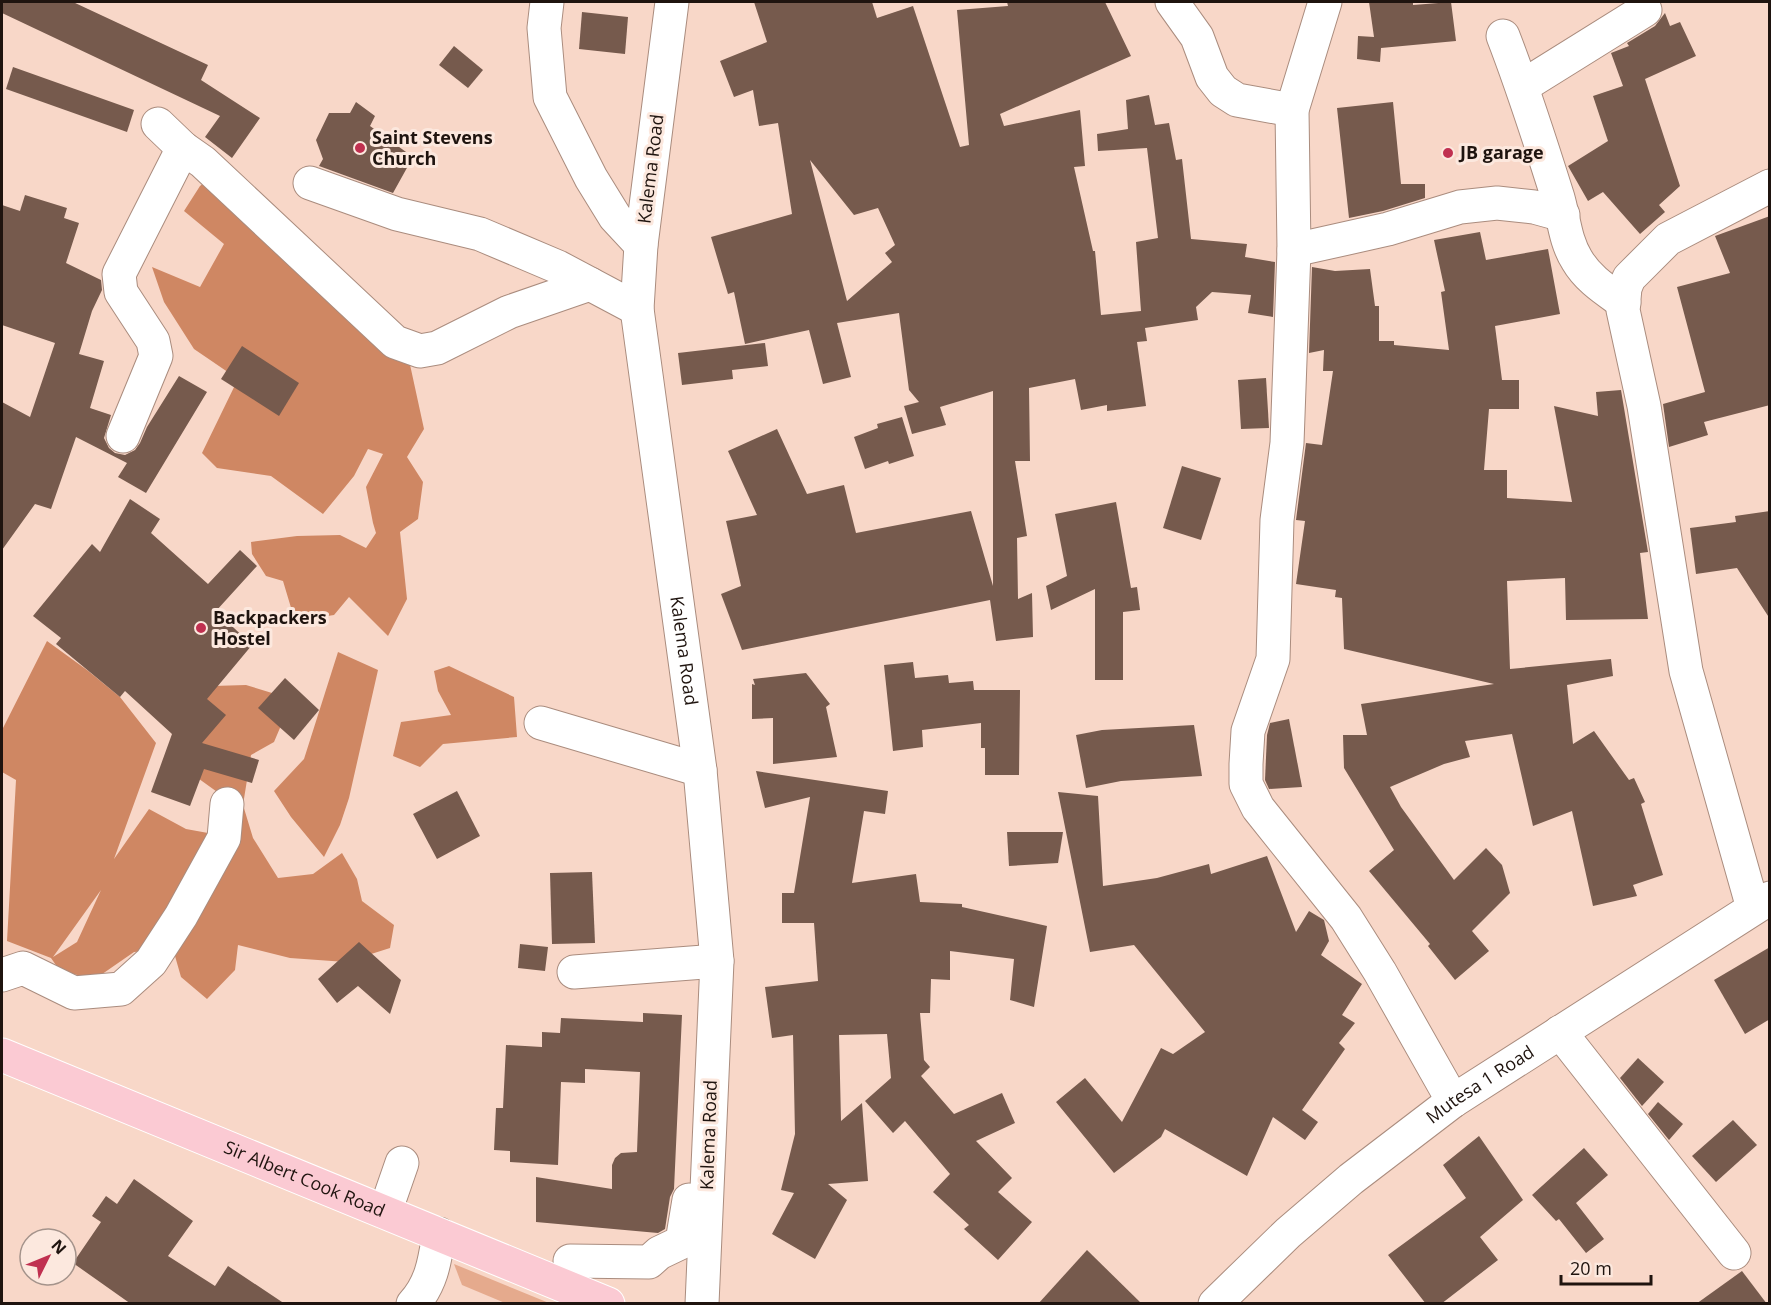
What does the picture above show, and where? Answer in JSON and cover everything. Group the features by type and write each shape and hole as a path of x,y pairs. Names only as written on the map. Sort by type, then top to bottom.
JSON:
{"main road":[{"name":"Sir Albert Cook Road","path":"2,1055 608,1304"}],"street":[{"path":"547,2 544,28 550,97 591,178 615,217 641,245"},
{"name":"Kalema Road","path":"672,2 641,245 637,309 700,770 717,960 702,1083 702,1304"},
{"path":"1172,2 1197,37 1212,77 1223,91 1237,100 1292,110"},
{"path":"1325,2 1292,110 1294,250 1287,443 1277,520 1273,659 1248,731 1246,784 1258,808 1346,918 1380,972 1453,1101"},
{"path":"1523,86 1645,10"},
{"path":"1503,36 1523,86 1563,215 1569,246 1578,263 1597,285 1624,303"},
{"path":"158,124 183,148 203,162 395,342 420,351 437,348 509,312 590,284"},
{"path":"123,436 156,356 153,341 121,292 119,274 183,148"},
{"path":"310,183 398,214 480,234 558,267 637,309"},
{"path":"1761,903 1686,671 1644,406 1623,310 1625,288 1629,278 1668,239 1770,186"},
{"path":"1294,250 1388,229 1460,207 1506,204 1534,207 1563,215"},
{"path":"541,723 700,770"},
{"path":"2,975 23,968 74,993 121,989 151,962 181,916 224,838 227,804"},
{"name":"Mutesa 1 Road","path":"1215,1304 1288,1233 1342,1187 1453,1101 1761,903"},
{"path":"574,972 717,960"},
{"path":"1560,1032 1734,1253"},
{"path":"570,1260 649,1262 658,1253 682,1242 699,1129 702,1083"},
{"path":"385,1212 402,1163"},
{"path":"413,1304 420,1297 433,1270 439,1234"}],"shaded area":[{"path":"212,176 404,337 424,429 407,457 423,482 418,519 400,532 407,599 388,636 349,597 334,615 295,621 283,581 266,576 252,554 251,542 297,536 340,535 366,548 376,533 366,487 383,454 368,449 354,476 323,514 271,476 217,468 202,453 238,379 194,349 164,302 152,267 200,287 224,244 184,211 200,186"},
{"path":"47,641 120,697 156,743 114,859 149,809 186,829 219,835 220,794 188,771 180,718 213,686 246,685 272,693 288,709 274,742 251,755 243,805 253,838 278,878 313,874 342,853 357,879 362,901 394,925 390,948 346,962 290,958 238,945 235,970 207,999 181,977 173,949 134,952 95,979 60,971 51,958 7,941 16,780 2,772 2,730","holes":["101,890 77,942 53,957"]},
{"path":"338,652 378,670 349,798 340,825 324,857 291,817 274,791 304,759"},
{"path":"449,666 514,697 517,737 443,744 420,767 393,756 401,722 451,715 438,691 434,671"},
{"path":"454,1264 549,1303 505,1303 462,1285"}],"building":[{"path":"2,2 73,2 208,65 201,80 260,118 232,158 205,137 220,116 2,13"},
{"path":"754,2 872,2 877,18 913,6 960,147 969,145 957,10 1008,6 1007,2 1105,2 1131,56 1000,114 1004,126 1080,110 1085,166 1074,167 1093,251 1095,251 1101,315 1141,311 1136,242 1158,238 1147,148 1098,151 1097,134 1128,129 1126,100 1149,95 1155,125 1169,123 1176,160 1182,159 1191,239 1247,244 1245,257 1275,262 1273,317 1248,313 1251,295 1212,292 1196,307 1198,320 1145,328 1147,341 1137,342 1146,406 1107,411 1107,405 1081,410 1075,379 1029,388 1030,461 1015,461 1027,536 1017,538 1018,599 1032,593 1033,637 996,641 990,600 742,650 721,594 741,586 726,521 757,515 728,451 777,429 807,494 844,485 856,533 971,511 993,586 993,391 940,407 946,425 912,434 904,406 919,402 909,390 899,313 837,323 851,377 823,384 809,330 745,344 734,292 728,294 711,237 792,214 778,123 759,126 753,90 734,97 720,61 767,42","holes":["810,160 854,215 878,208 895,245 885,253 892,262 847,301"]},
{"path":"1369,2 1413,2 1413,5 1451,2 1456,41 1381,48 1380,62 1357,59 1358,36 1374,37"},
{"path":"582,12 628,17 625,54 579,49"},
{"path":"1665,13 1670,26 1680,22 1696,56 1645,79 1680,186 1659,205 1665,212 1640,234 1603,192 1588,201 1568,166 1608,141 1593,96 1623,86 1611,53 1629,46 1627,43 1655,26"},
{"path":"454,46 483,70 468,88 439,65"},
{"path":"13,67 134,110 127,132 6,89"},
{"name":"Saint Stevens Church","path":"356,102 375,116 370,126 413,157 393,193 319,166 323,159 316,140 329,113 350,113"},
{"path":"1393,102 1401,184 1425,184 1425,198 1383,211 1349,218 1337,108"},
{"path":"25,195 67,208 64,218 79,223 66,263 101,280 102,290 92,311 79,354 104,361 90,408 111,415 104,438 109,448 115,453 125,455 135,450 179,376 207,392 146,493 118,477 127,463 76,437 51,509 35,504 2,550 2,402 30,417 55,343 2,325 2,205 20,211"},
{"path":"1770,216 1770,405 1704,422 1708,435 1669,447 1663,404 1705,392 1677,287 1730,273 1715,236"},
{"path":"1480,232 1486,260 1548,249 1560,314 1495,326 1502,380 1519,380 1519,409 1489,409 1484,470 1507,470 1507,498 1572,502 1554,406 1598,416 1596,392 1621,390 1648,552 1640,553 1648,619 1566,620 1565,578 1507,581 1510,669 1611,659 1613,676 1567,685 1573,744 1594,731 1629,780 1634,778 1645,802 1641,804 1663,875 1633,885 1637,896 1593,906 1572,811 1533,826 1512,734 1465,741 1470,757 1444,764 1390,787 1401,807 1454,880 1486,848 1502,865 1510,893 1472,931 1489,951 1455,980 1428,946 1430,944 1369,871 1394,850 1344,768 1343,735 1367,735 1361,704 1494,684 1344,649 1342,598 1335,597 1336,590 1296,584 1305,521 1296,520 1306,443 1322,445 1333,371 1323,371 1324,350 1309,353 1312,267 1335,271 1370,269 1375,306 1379,306 1379,341 1394,341 1394,345 1449,350 1441,292 1445,291 1434,240"},
{"path":"765,343 768,366 732,370 733,379 682,385 678,353"},
{"path":"242,346 299,383 279,416 221,379"},
{"path":"1266,378 1269,428 1241,429 1238,380"},
{"path":"902,417 914,456 889,464 888,461 865,469 854,437 878,428 877,424"},
{"path":"1182,466 1221,478 1201,540 1163,528"},
{"path":"130,499 160,519 151,533 208,584 240,550 257,566 216,611 252,645 207,699 226,715 202,743 259,760 252,783 204,769 190,806 151,792 172,734 125,691 120,697 56,644 61,638 33,616 92,544 100,552"},
{"path":"1116,502 1131,588 1137,587 1140,610 1123,612 1123,680 1095,680 1095,589 1051,610 1046,586 1067,576 1055,514"},
{"path":"1770,511 1770,619 1737,568 1696,574 1690,528 1736,522 1735,516"},
{"path":"913,662 915,678 948,675 949,683 973,681 974,690 1020,690 1019,775 985,775 985,748 981,748 981,723 922,730 923,747 893,751 884,665"},
{"path":"806,673 830,704 826,707 837,757 773,764 773,718 752,719 752,684 755,685 753,679"},
{"path":"285,678 319,710 294,740 258,708"},
{"path":"1289,719 1302,787 1269,789 1265,780 1267,735 1270,723"},
{"path":"1194,725 1202,776 1121,781 1086,788 1076,735 1102,730"},
{"path":"756,771 888,791 885,814 864,811 852,883 916,874 920,902 962,904 962,907 1047,926 1034,1007 1010,1000 1014,959 950,951 950,980 931,979 930,1013 920,1013 924,1060 930,1067 921,1076 954,1114 1002,1093 1015,1123 976,1141 1012,1178 998,1192 1032,1222 998,1260 964,1229 969,1225 933,1192 950,1174 905,1121 893,1133 865,1101 891,1078 887,1034 839,1035 841,1121 862,1103 868,1181 828,1184 847,1200 815,1259 772,1234 794,1193 781,1190 795,1134 793,1035 772,1038 765,987 818,981 814,923 782,923 782,893 794,893 810,797 765,808"},
{"path":"457,791 480,836 437,859 413,814"},
{"path":"1058,792 1098,796 1103,886 1157,878 1209,864 1211,874 1267,856 1296,932 1309,911 1324,920 1329,941 1321,955 1362,984 1342,1015 1355,1023 1339,1043 1345,1049 1302,1110 1318,1122 1305,1140 1273,1117 1247,1176 1165,1129 1161,1137 1114,1173 1056,1102 1085,1078 1122,1122 1161,1048 1173,1054 1205,1032 1134,945 1090,952"},
{"path":"1007,832 1063,832 1058,863 1009,866"},
{"path":"592,872 595,943 552,944 550,873"},
{"path":"359,942 401,980 390,1014 358,986 337,1003 318,979"},
{"path":"520,944 548,947 545,971 518,968"},
{"path":"1770,947 1770,1019 1745,1034 1714,980"},
{"path":"643,1013 682,1015 674,1189 670,1197 665,1229 658,1233 536,1222 536,1177 612,1189 612,1165 615,1158 621,1153 637,1152 640,1072 585,1069 585,1083 561,1082 558,1165 510,1162 510,1151 494,1150 496,1108 503,1108 506,1045 542,1047 542,1032 560,1033 561,1018 643,1022"},
{"path":"1638,1058 1664,1082 1642,1106 1620,1078"},
{"path":"1658,1102 1683,1124 1669,1140 1648,1114"},
{"path":"1733,1120 1757,1145 1716,1182 1692,1156"},
{"path":"1479,1136 1523,1200 1480,1237 1498,1260 1441,1304 1426,1304 1388,1255 1466,1198 1443,1165"},
{"path":"1584,1148 1608,1175 1576,1203 1604,1239 1586,1253 1559,1219 1556,1221 1532,1195"},
{"path":"134,1179 193,1221 168,1256 215,1286 228,1266 285,1304 131,1304 78,1267 78,1256 101,1222 92,1216 106,1196 117,1204"},
{"path":"1087,1250 1142,1304 1038,1304"},
{"path":"1742,1271 1767,1304 1696,1304"}],"place":[{"name":"Saint Stevens Church","path":"360,148"},
{"name":"JB garage","path":"1448,153"},
{"name":"Backpackers Hostel","path":"201,628"}]}
